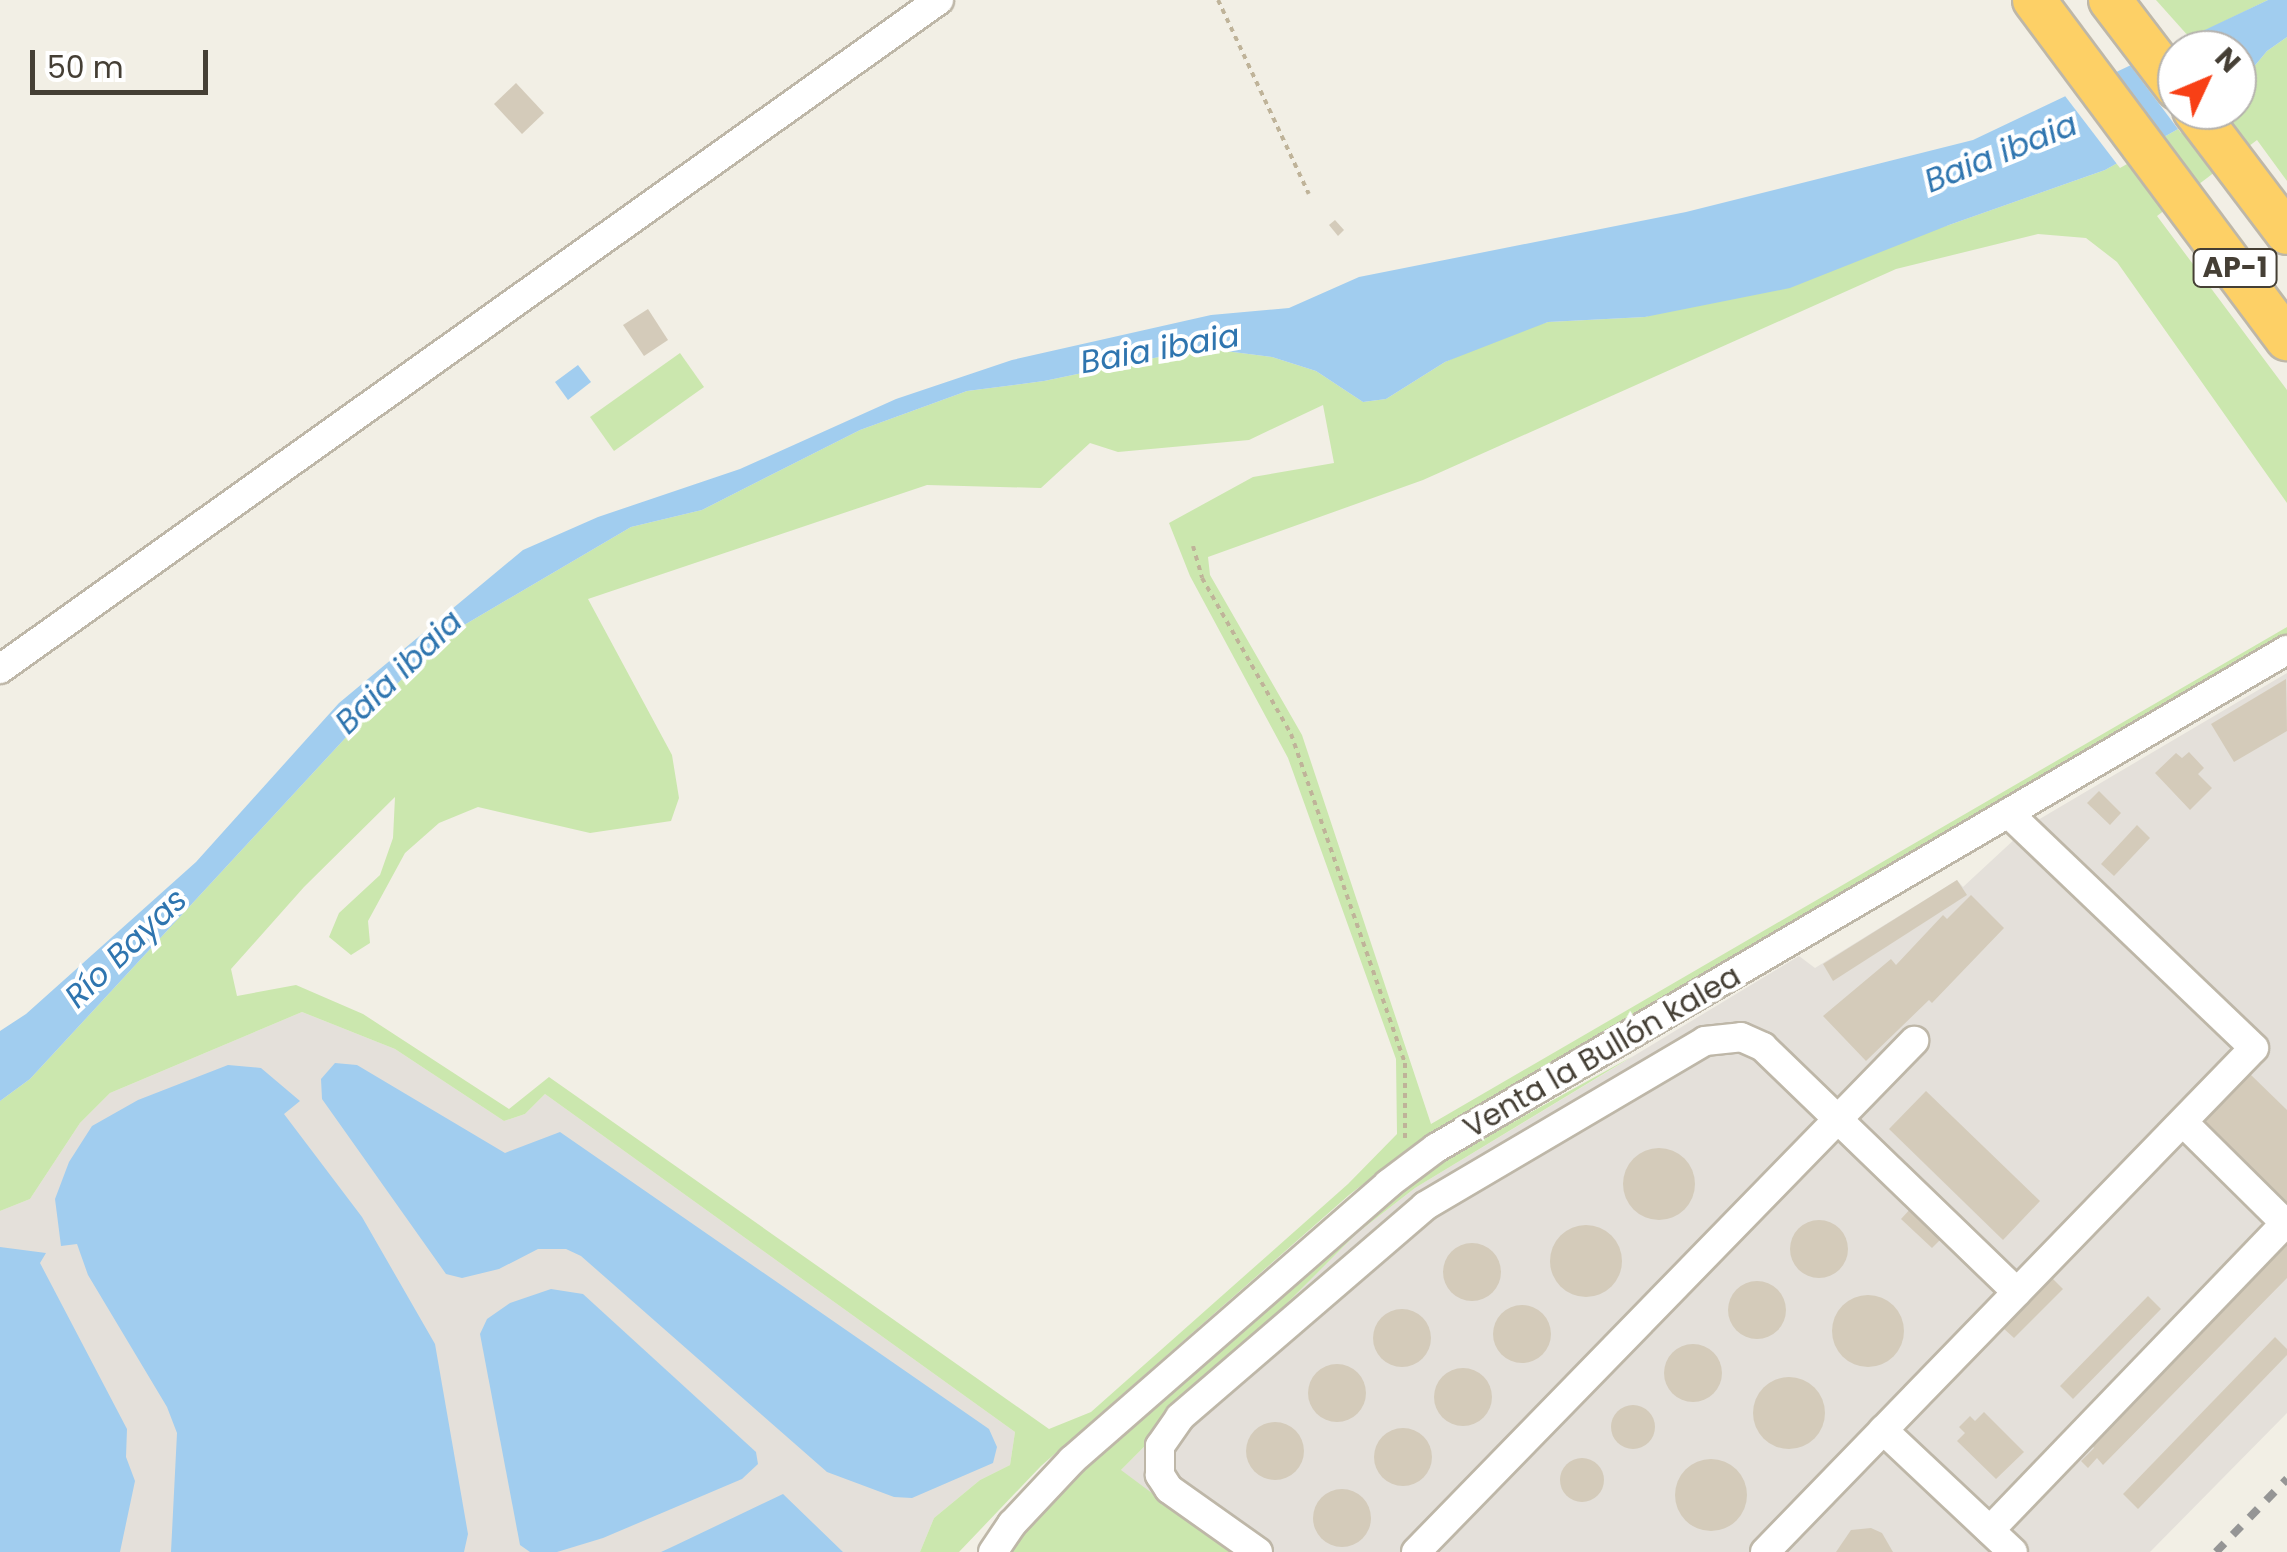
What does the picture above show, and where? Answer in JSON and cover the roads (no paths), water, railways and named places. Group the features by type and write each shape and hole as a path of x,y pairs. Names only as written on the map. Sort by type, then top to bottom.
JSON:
{"highway":[{"path":"2110,0 2157,62"},
{"name":"AP-1","path":"2044,13 2287,339"},
{"name":"AP-1","path":"2209,130 2287,234"}],"street":[{"path":"0,669 939,0"},
{"name":"Venta la Bullón kalea","path":"992,1552 1012,1524 1072,1460 1419,1161 2287,650"},
{"path":"1764,1552 2185,1124 2254,1048 2008,813"},
{"path":"1258,1552 1169,1489 1160,1475 1160,1446 1180,1417 1425,1206 1715,1038 1742,1037 1762,1047 1838,1115 2016,1292"},
{"path":"1416,1552 1914,1041"},
{"path":"1990,1530 2285,1222 2185,1124"},
{"path":"1883,1430 2013,1552"}],"water":[{"path":"2268,0 2287,0 2287,37 2257,63 2257,30 2205,30"},
{"path":"2157,53 2157,130 2176,130 2105,170 1949,225 1790,288 1645,317 1548,322 1445,362 1386,399 1363,402 1316,371 1272,357 1202,348 1044,381 967,391 860,430 702,510 631,527 454,631 386,694 30,1079 0,1101 0,1031 26,1014 196,862 339,703 523,550 598,517 740,469 896,399 1012,360 1211,315 1289,308 1359,277 1686,212 1973,140"},
{"path":"578,365 591,382 568,400 555,382"},
{"path":"335,1063 357,1065 505,1153 560,1132 989,1429 997,1447 993,1463 912,1498 894,1497 827,1472 581,1256 566,1249 538,1249 499,1269 462,1278 446,1274 322,1099 321,1079"},
{"path":"228,1065 261,1068 300,1101 284,1114 362,1217 435,1344 468,1534 464,1552 171,1552 177,1433 167,1407 88,1275 77,1244 61,1246 55,1199 69,1162 92,1126 138,1100"},
{"path":"0,1247 46,1253 40,1263 127,1429 126,1457 135,1481 120,1552 0,1552"},
{"path":"551,1289 583,1294 756,1452 758,1464 742,1479 603,1538 557,1552 530,1552 520,1545 480,1334 487,1319 510,1303"},
{"path":"783,1494 843,1552 661,1552 674,1546"}],"railway":[{"path":"2216,1552 2287,1479"}],"water label":[{"name":"Baia ibaia","path":"2001,153"},
{"name":"Baia ibaia","path":"1160,349"},
{"name":"Baia ibaia","path":"399,672"},
{"name":"Río Bayas","path":"126,948"}]}
